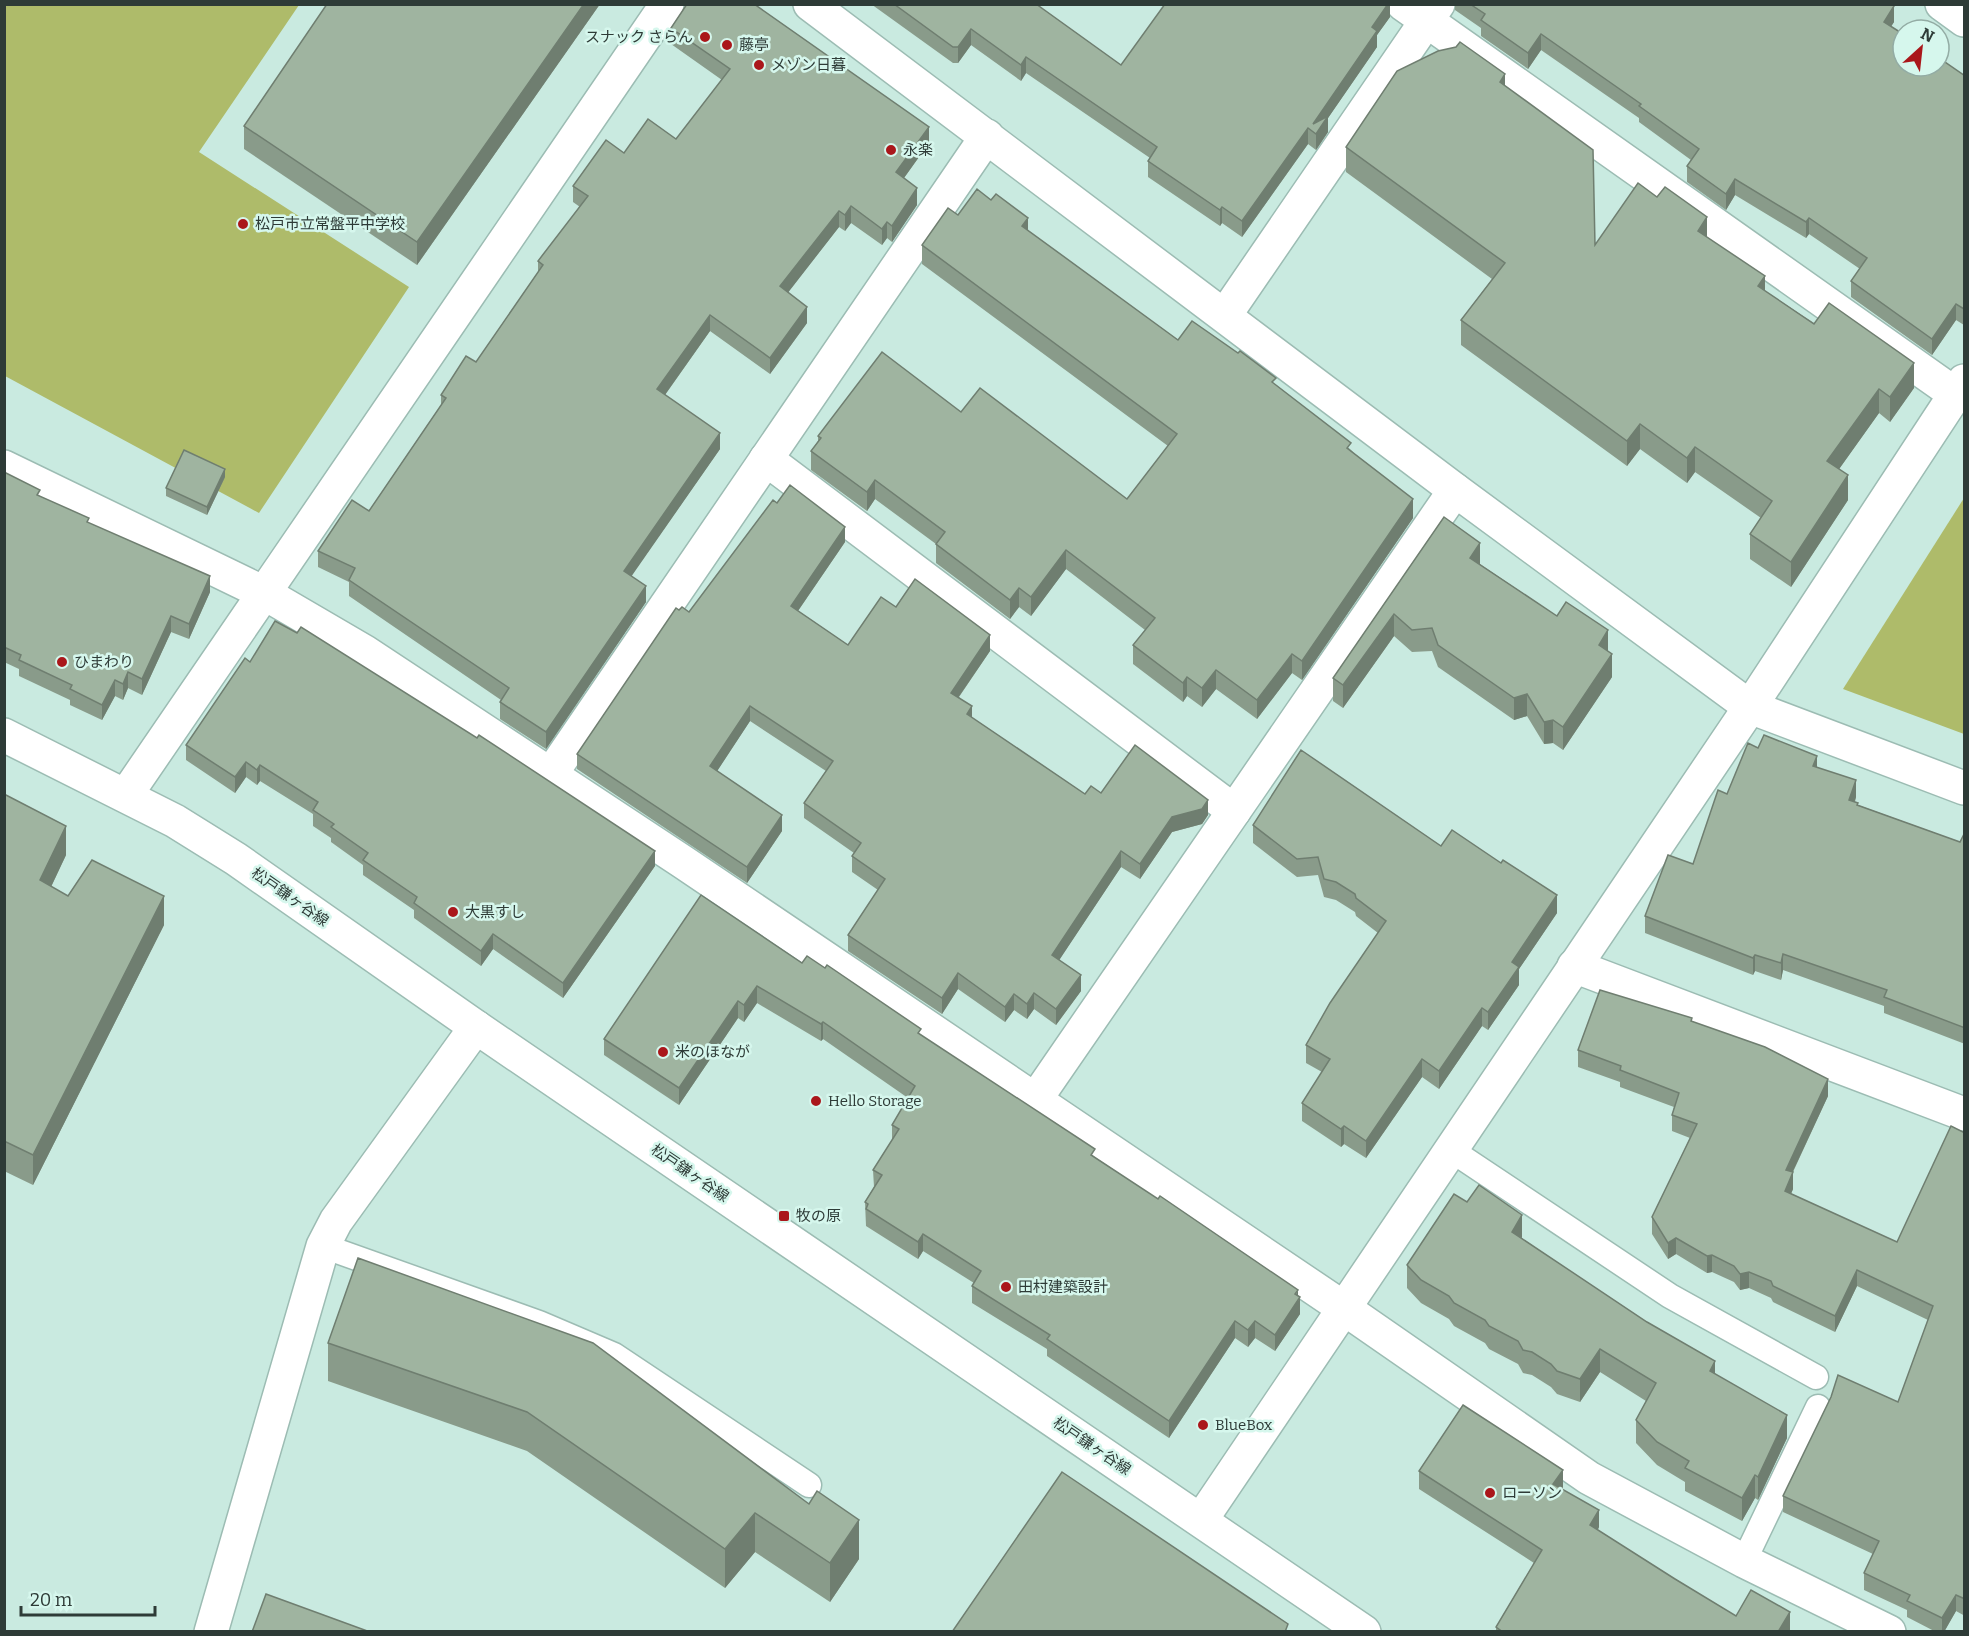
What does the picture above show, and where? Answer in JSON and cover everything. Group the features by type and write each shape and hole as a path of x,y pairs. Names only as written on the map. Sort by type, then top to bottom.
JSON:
{"street":[{"path":"126,795 667,4"},
{"path":"810,4 1455,490 1750,707 1965,788"},
{"path":"1942,4 1965,20"},
{"path":"1202,1520 1750,707 1960,388 1423,10 1225,315"},
{"path":"551,774 987,136"},
{"path":"766,459 1234,811"},
{"path":"4,467 264,593 365,652 551,774 1345,1309 1589,1478 1743,1561 1889,1632"},
{"path":"1035,1100 1455,490"},
{"name":"松戸鎌ヶ谷線","path":"4,735 175,821 236,859 476,1027 1364,1632"},
{"path":"1574,966 1965,1113"},
{"path":"211,1632 323,1246 336,1221 476,1027"}],"lane":[{"path":"1451,1150 1670,1296 1816,1377"},
{"path":"323,1246 539,1323 614,1355 809,1485"},
{"path":"1743,1561 1818,1407"}],"green space":[{"path":"4,5 299,5 199,152 409,287 259,513 5,376"},
{"path":"1964,498 1964,734 1843,689"}],"building":[{"path":"327,4 584,4 417,242 244,126"},
{"path":"687,4 754,4 929,127 896,172 917,188 892,226 887,222 882,229 851,206 845,215 839,211 780,286 807,307 770,358 710,315 657,389 720,433 624,571 646,586 546,732 500,702 509,688 349,580 355,568 318,551 352,500 369,511 446,398 441,395 466,356 476,362 543,265 538,261 588,196 573,186 606,140 624,153 648,119 676,139 730,69 671,28"},
{"path":"894,4 1036,4 1121,65 1165,4 1388,4 1372,27 1377,31 1313,124 1328,116 1316,134 1308,128 1242,221 1222,207 1220,210 1148,161 1157,147 1026,57 1021,65 971,29 958,47 953,47"},
{"path":"1470,4 1892,4 1894,6 1884,22 1891,26 1891,78 1951,78 1951,66 1965,76 1965,308 1956,304 1932,339 1851,281 1867,258 1809,218 1806,222 1735,179 1726,194 1687,166 1699,149 1639,106 1641,104 1541,34 1528,53 1481,20 1485,14"},
{"path":"1460,42 1505,74 1500,82 1593,150 1595,245 1638,183 1657,197 1665,187 1707,217 1698,231 1765,276 1758,286 1814,324 1829,303 1914,363 1890,397 1879,389 1827,461 1848,475 1791,562 1750,534 1772,501 1695,447 1687,458 1640,424 1627,441 1461,320 1505,263 1346,147 1397,71 1438,51 1456,47"},
{"path":"977,189 991,200 996,194 1028,218 1022,226 1178,340 1192,321 1238,353 1240,351 1276,378 1272,382 1351,443 1347,448 1413,499 1302,661 1292,654 1257,700 1216,670 1202,688 1187,677 1183,683 1133,645 1155,618 1066,550 1031,597 1019,588 1010,600 936,544 945,532 875,480 867,492 811,451 821,438 818,436 882,352 961,412 980,388 1127,499 1177,434 922,245 948,208 958,215"},
{"path":"184,450 225,469 207,507 166,488"},
{"path":"4,472 40,490 37,495 89,518 87,522 210,576 189,624 171,616 142,679 128,672 123,684 115,680 102,705 70,689 72,685 19,660 21,655 4,647"},
{"path":"790,485 845,527 791,606 848,645 881,597 896,607 915,579 990,635 951,693 972,706 967,714 1085,794 1091,786 1101,793 1135,745 1208,800 1202,809 1172,817 1140,864 1121,851 1052,955 1081,975 1056,1009 1034,993 1027,1004 1014,994 1005,1007 958,973 942,998 848,935 885,879 852,856 861,843 804,803 833,761 750,706 710,766 782,815 747,867 577,754 676,608 679,610 682,607 689,612 773,500 777,503"},
{"path":"1444,517 1480,543 1470,558 1557,616 1566,602 1608,630 1599,645 1612,654 1563,727 1553,720 1544,722 1527,694 1514,698 1438,645 1432,628 1412,630 1394,614 1343,685 1333,678"},
{"path":"275,621 297,633 301,627 477,738 479,735 655,851 563,983 493,934 481,951 414,903 417,897 363,860 368,853 331,827 334,824 313,810 318,802 260,765 257,770 246,762 235,777 186,745 245,658 250,662"},
{"path":"1764,735 1817,756 1813,766 1856,780 1849,800 1858,803 1857,805 1960,842 1965,832 1965,1028 1884,997 1887,990 1783,954 1781,963 1755,955 1753,958 1645,916 1668,855 1693,864 1718,790 1727,794 1748,743 1758,748"},
{"path":"1301,750 1441,846 1452,830 1501,863 1503,860 1557,895 1512,962 1519,967 1488,1012 1482,1008 1439,1071 1422,1059 1366,1141 1344,1126 1341,1129 1302,1103 1330,1059 1306,1045 1330,1003 1386,921 1356,898 1355,894 1336,882 1324,879 1318,857 1297,859 1253,825"},
{"path":"4,794 66,826 40,880 68,896 92,860 164,896 33,1155 4,1141"},
{"path":"701,895 802,963 807,956 825,968 827,965 921,1029 918,1033 1095,1149 1091,1155 1158,1199 1160,1196 1298,1290 1295,1294 1300,1297 1275,1335 1255,1321 1248,1330 1235,1321 1169,1421 1047,1339 1050,1335 972,1286 981,1271 923,1234 918,1242 866,1209 868,1204 865,1202 882,1175 873,1170 899,1129 892,1125 915,1086 823,1022 821,1024 757,986 744,1005 738,1001 679,1088 604,1039"},
{"path":"1600,990 1692,1018 1691,1021 1765,1047 1828,1079 1786,1170 1793,1172 1785,1191 1897,1242 1951,1126 1965,1133 1965,1599 1956,1595 1942,1618 1907,1601 1910,1595 1864,1573 1879,1541 1783,1496 1831,1397 1838,1375 1898,1402 1933,1306 1857,1270 1835,1316 1773,1286 1771,1281 1749,1272 1740,1274 1734,1266 1712,1255 1707,1256 1676,1238 1668,1243 1652,1217 1697,1124 1672,1115 1679,1093 1620,1070 1621,1066 1578,1050"},
{"path":"1479,1185 1522,1215 1512,1232 1647,1322 1715,1361 1710,1371 1787,1415 1758,1477 1755,1475 1742,1498 1685,1468 1689,1461 1657,1442 1636,1420 1656,1383 1600,1349 1580,1379 1557,1371 1551,1364 1532,1352 1523,1350 1518,1341 1489,1326 1485,1320 1454,1303 1449,1296 1421,1280 1407,1265 1454,1194 1467,1202"},
{"path":"358,1258 593,1343 809,1504 817,1491 859,1520 830,1563 755,1513 725,1549 527,1412 328,1343"},
{"path":"1463,1405 1563,1470 1553,1484 1599,1510 1590,1525 1675,1579 1736,1616 1751,1590 1790,1612 1778,1632 1503,1632 1496,1627 1542,1550 1419,1471"},
{"path":"1062,1472 1288,1624 1285,1632 952,1632"},
{"path":"266,1594 370,1632 252,1632"}],"place":[{"name":"スナック さらん","path":"705,37"},
{"name":"藤亭","path":"727,45"},
{"name":"メゾン日暮","path":"759,65"},
{"name":"永楽","path":"891,150"},
{"name":"松戸市立常盤平中学校","path":"243,224"},
{"name":"ひまわり","path":"62,662"},
{"name":"大黒すし","path":"453,912"},
{"name":"米のほなが","path":"663,1052"},
{"name":"Hello Storage","path":"816,1101"},
{"name":"牧の原","path":"784,1216"},
{"name":"田村建築設計","path":"1006,1287"},
{"name":"BlueBox","path":"1203,1425"},
{"name":"ローソン","path":"1490,1493"}]}
